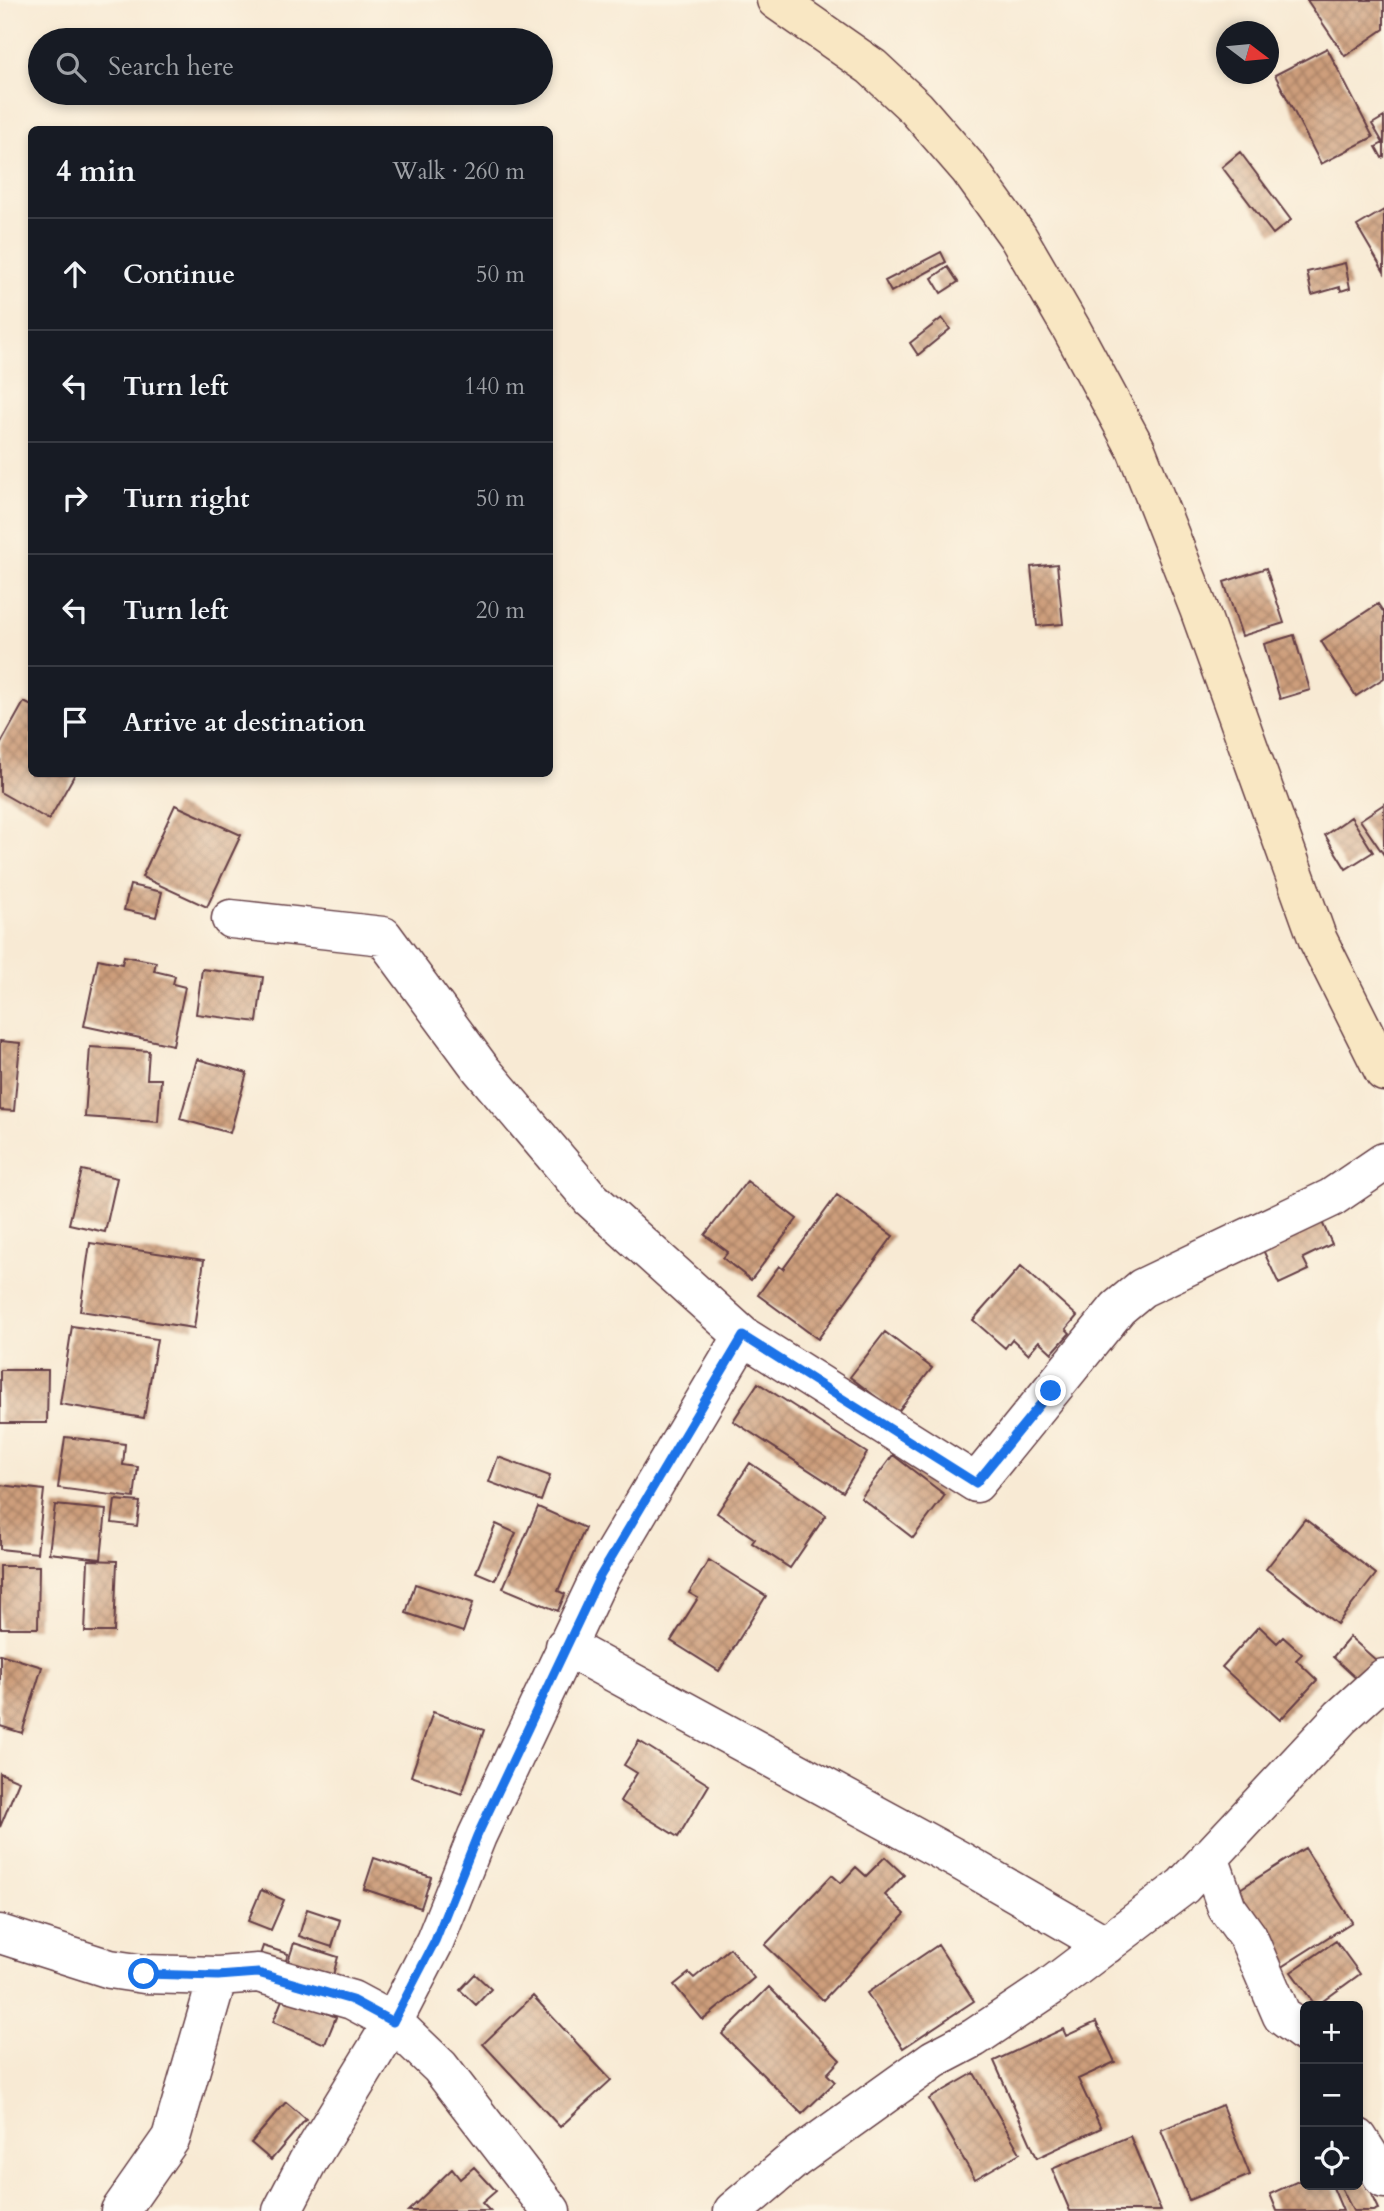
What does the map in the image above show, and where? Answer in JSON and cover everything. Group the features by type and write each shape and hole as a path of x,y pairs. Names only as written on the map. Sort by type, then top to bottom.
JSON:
{"main road":[{"path":"776,0 872,67 916,108 969,169 1018,237 1072,330 1136,449 1199,610 1318,940 1384,1072"}],"street":[{"path":"231,919 383,936 481,1069 591,1199 743,1336 976,1483 1118,1308 1142,1288 1331,1198 1384,1162"},
{"path":"282,2211 307,2164 393,2022 435,1941 477,1836 599,1578 743,1336"},
{"path":"565,1646 959,1860 1106,1945"},
{"path":"733,2211 796,2158 934,2059 974,2038 1050,1986 1183,1886 1340,1717 1384,1678"},
{"path":"1209,1857 1227,1908 1248,1937 1282,2016 1300,2029"},
{"path":"0,1934 110,1969 144,1974 218,1976 258,1973 352,2000 393,2022 440,2067 551,2211"},
{"path":"120,2211 171,2138 218,1976"},
{"path":"1363,2146 1384,2179"}],"building":[{"path":"1307,0 1384,0 1384,29 1345,56"},
{"path":"1327,48 1373,137 1321,164 1279,83 1279,73"},
{"path":"1384,117 1384,157 1382,158 1376,147 1383,143 1372,124"},
{"path":"1240,152 1291,220 1273,234 1222,167"},
{"path":"1384,210 1384,272 1357,226"},
{"path":"941,252 946,262 891,292 885,281"},
{"path":"1345,263 1350,288 1341,291 1340,287 1312,295 1307,272"},
{"path":"948,267 958,282 941,293 932,278"},
{"path":"942,318 950,329 918,355 910,343"},
{"path":"1057,564 1063,624 1037,626 1031,567"},
{"path":"1266,568 1284,623 1242,636 1224,582"},
{"path":"1378,604 1384,613 1384,678 1356,696 1321,641"},
{"path":"1294,635 1310,690 1280,699 1264,644"},
{"path":"24,702 28,704 28,777 73,777 49,820 0,792 0,745"},
{"path":"1384,804 1384,855 1360,820"},
{"path":"175,805 241,835 207,907 142,877"},
{"path":"1351,817 1373,852 1346,869 1325,835"},
{"path":"130,885 162,892 156,917 124,910"},
{"path":"124,956 156,962 154,971 175,976 173,984 185,987 173,1045 84,1026 98,959 122,964"},
{"path":"202,969 263,977 257,1022 196,1014"},
{"path":"0,1041 20,1043 14,1111 0,1110"},
{"path":"90,1047 149,1051 147,1079 161,1079 158,1122 85,1117"},
{"path":"197,1059 247,1073 230,1133 180,1119"},
{"path":"82,1170 117,1178 105,1232 69,1224"},
{"path":"747,1181 797,1219 751,1280 723,1258 728,1252 705,1235"},
{"path":"837,1195 893,1236 818,1339 758,1295 779,1266 783,1269"},
{"path":"1322,1222 1332,1244 1303,1258 1309,1270 1279,1284 1263,1250"},
{"path":"90,1243 204,1260 194,1328 80,1311"},
{"path":"1021,1266 1077,1316 1066,1329 1070,1333 1052,1353 1039,1341 1028,1354 1012,1339 1005,1348 973,1320"},
{"path":"72,1326 157,1339 144,1418 60,1404"},
{"path":"885,1332 932,1368 897,1413 850,1377"},
{"path":"0,1370 48,1370 47,1423 0,1423"},
{"path":"758,1383 867,1453 843,1492 733,1421"},
{"path":"65,1437 125,1444 123,1465 138,1467 134,1498 58,1488"},
{"path":"893,1455 945,1495 913,1538 861,1498"},
{"path":"498,1457 550,1476 541,1501 489,1482"},
{"path":"750,1463 826,1515 790,1568 752,1543 755,1539 717,1513"},
{"path":"0,1485 44,1490 37,1553 0,1549"},
{"path":"115,1500 140,1502 137,1526 112,1523"},
{"path":"55,1505 106,1510 101,1559 49,1553"},
{"path":"538,1507 585,1528 558,1591 565,1594 558,1611 503,1588"},
{"path":"1305,1519 1376,1574 1337,1624 1266,1569"},
{"path":"496,1524 516,1533 495,1580 476,1572"},
{"path":"88,1560 117,1561 114,1632 85,1632"},
{"path":"709,1560 766,1596 719,1671 671,1641 698,1598 689,1593"},
{"path":"0,1566 39,1566 38,1628 0,1628"},
{"path":"415,1584 473,1603 463,1632 406,1613"},
{"path":"1259,1626 1277,1643 1283,1637 1302,1654 1296,1660 1317,1680 1280,1720 1222,1667"},
{"path":"1350,1637 1377,1661 1360,1682 1333,1657"},
{"path":"0,1654 42,1667 22,1733 0,1726"},
{"path":"433,1712 484,1730 462,1794 411,1776"},
{"path":"639,1741 709,1785 678,1837 620,1801 637,1773 624,1765"},
{"path":"0,1773 19,1781 0,1827"},
{"path":"1305,1848 1352,1922 1278,1969 1232,1894"},
{"path":"885,1857 904,1875 885,1895 905,1914 823,2000 765,1945 832,1875 841,1883 856,1867 866,1876"},
{"path":"374,1858 431,1877 421,1908 364,1889"},
{"path":"261,1890 284,1900 271,1930 248,1921"},
{"path":"307,1909 340,1920 332,1947 299,1936"},
{"path":"1336,1941 1360,1974 1323,2001 1312,2001 1291,1972"},
{"path":"294,1943 338,1957 331,1982 286,1968"},
{"path":"938,1945 974,2001 903,2048 867,1993"},
{"path":"263,1946 288,1954 282,1973 257,1964"},
{"path":"730,1948 754,1978 703,2020 674,1985 689,1973 694,1978"},
{"path":"475,1974 491,1989 476,2005 460,1990"},
{"path":"769,1987 840,2060 827,2074 835,2082 802,2114 722,2034"},
{"path":"284,1995 336,2017 325,2044 273,2022"},
{"path":"533,1996 611,2080 560,2127 483,2044"},
{"path":"1096,2022 1115,2062 1078,2079 1101,2128 1037,2158 994,2061 1063,2029 1066,2036"},
{"path":"974,2073 1020,2153 975,2179 929,2099"},
{"path":"286,2102 306,2119 271,2160 251,2143"},
{"path":"1222,2105 1250,2175 1189,2200 1161,2130"},
{"path":"1130,2136 1161,2211 1070,2211 1052,2169"},
{"path":"474,2167 496,2191 482,2203 490,2211 408,2211 452,2169 460,2179"},
{"path":"1363,2178 1378,2209 1353,2211 1342,2190 1363,2190"},
{"path":"1300,2180 1300,2190 1334,2190 1343,2211 1277,2211 1270,2194"}],"route":[{"path":"144,1974 218,1976 258,1973 352,2000 393,2022 435,1941 477,1836 599,1578 743,1336 976,1483 1051,1391"}]}
